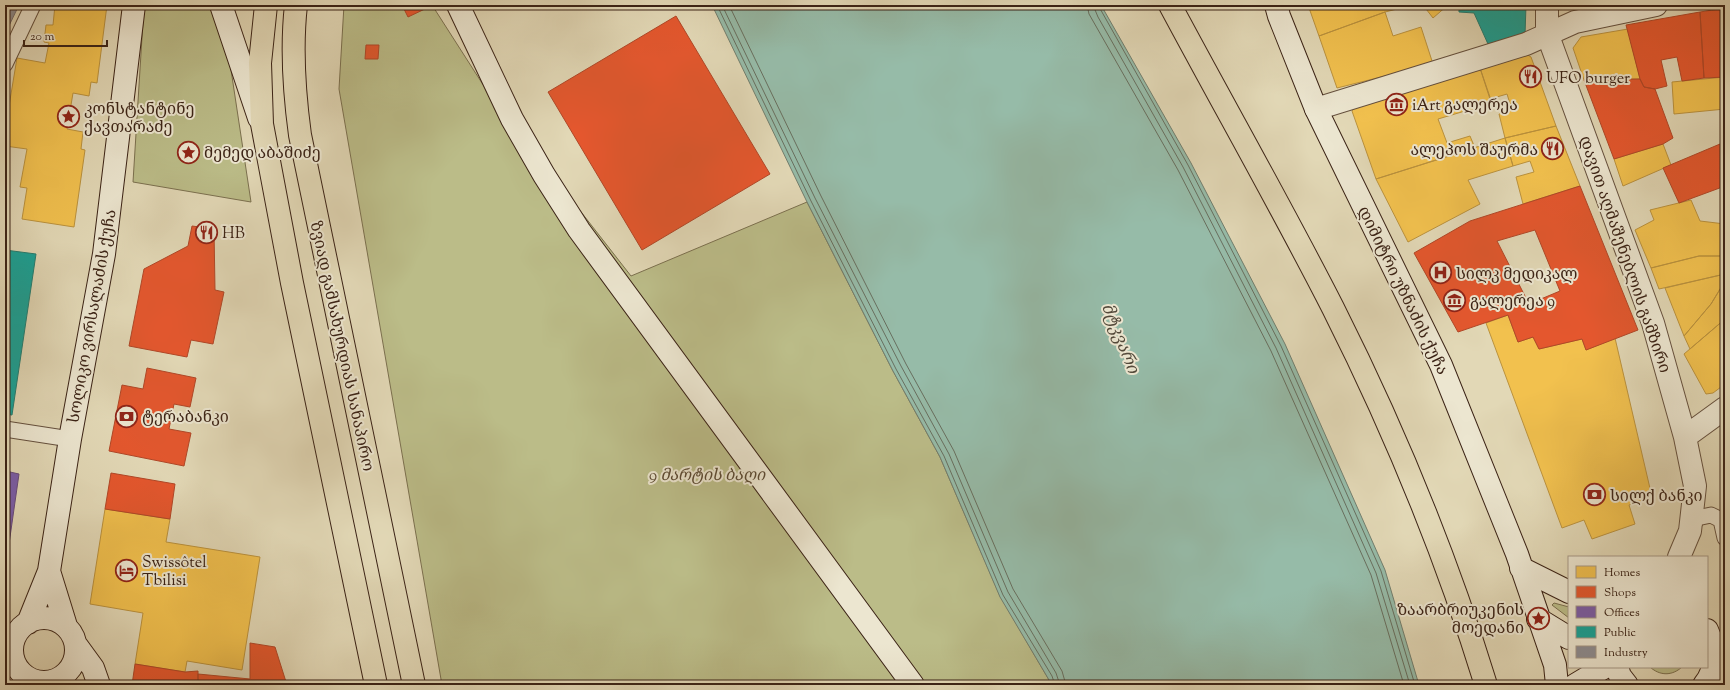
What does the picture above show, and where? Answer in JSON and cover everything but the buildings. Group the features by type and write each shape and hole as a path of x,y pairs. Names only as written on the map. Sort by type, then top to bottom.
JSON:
{"main road":[{"path":"266,5 260,63 262,124 292,283 376,685"},
{"path":"1170,5 1333,308 1375,398 1429,521 1486,685"},
{"name":"ზვიად გამსახურდიას სანაპირო","path":"295,14 293,62 300,135 414,685"}],"street":[{"name":"სოლიკო ვირსალაძის ქუჩა","path":"28,623 49,571 70,439 104,254 134,5"},
{"path":"221,5 262,124"},
{"path":"295,14 307,5"},
{"path":"458,5 512,119 544,175 579,230 913,685"},
{"name":"დავით აღმაშენებლის გამზირი","path":"1547,5 1548,33 1653,323 1686,437 1695,486 1690,531 1679,556"},
{"path":"1316,109 1526,44 1575,22 1656,5"},
{"name":"დიმიტრი უზნაძის ქუჩა","path":"1276,9 1316,109 1441,365 1521,568 1554,665 1557,685"},
{"path":"1686,437 1725,408"},
{"path":"1521,568 1568,592"},
{"path":"49,571 66,626 73,635 77,646 93,668 99,685"},
{"path":"66,626 48,618 37,619 28,623 20,630 9,648 17,668 24,676 33,681 44,684 54,682 65,676 72,668 76,657 77,646"},
{"path":"1538,619 1568,637"},
{"path":"1708,632 1713,644 1713,678"},
{"path":"1575,685 1603,668"},
{"path":"1617,668 1620,676 1626,685"}],"lane":[{"path":"5,64 33,5"},
{"path":"5,429 70,439"},
{"name":"დავით აღმაშენებლის გამზირი","path":"1690,531 1697,518 1711,515 1721,520 1725,538"}],"green space":[{"path":"144,5 210,5 223,17 251,202 133,182"},
{"name":"9 მარტის ბაღი","path":"344,5 432,5 489,94 631,276 807,202 893,371 940,457 1000,596 1052,685 442,685 339,89"},
{"path":"1554,603 1568,607 1568,617 1552,605"},
{"path":"1651,668 1681,668 1666,674"}],"water":[{"name":"მტკვარი","path":"712,5 1101,5 1191,163 1285,344 1385,570 1419,685 1052,685 1000,597 940,457 893,371 807,202"}],"place":[{"name":"UFO burger","path":"1531,77"},
{"name":"iArt გალერეა","path":"1396,104"},
{"name":"კონსტანტინე ქავთარაძე","path":"69,117"},
{"name":"ალეპოს შაურმა","path":"1553,149"},
{"name":"მემედ აბაშიძე","path":"188,152"},
{"name":"HB","path":"207,232"},
{"name":"სილკ მედიკალ","path":"1440,273"},
{"name":"გალერეა 9","path":"1455,300"},
{"name":"ტერაბანკი","path":"127,416"},
{"name":"სილქ ბანკი","path":"1595,495"},
{"name":"Swissôtel Tbilisi","path":"126,570"},
{"name":"ზაარბრიუკენის მოედანი","path":"1539,618"}]}
